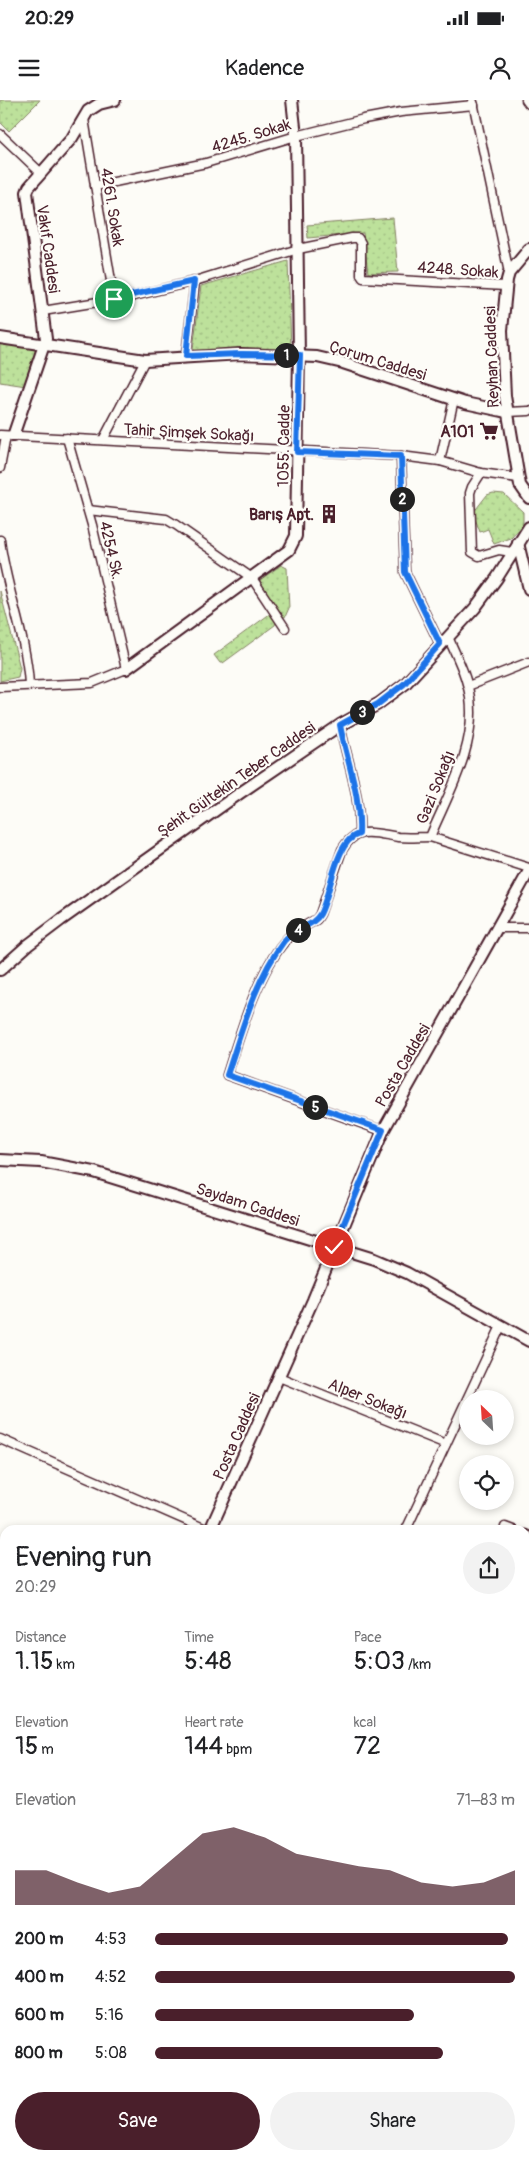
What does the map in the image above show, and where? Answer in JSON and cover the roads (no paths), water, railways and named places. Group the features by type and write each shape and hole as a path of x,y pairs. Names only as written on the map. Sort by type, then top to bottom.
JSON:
{"street":[{"name":"Vakıf Caddesi","path":"0,468 6,436 45,344 46,334 27,198 29,187 72,138 88,111 93,107 115,100"},
{"name":"1055. Cadde","path":"0,687 29,684 92,683 126,669 290,550 293,544 296,536 300,355 296,136 292,100"},
{"path":"526,100 529,104"},
{"name":"4245. Sokak","path":"95,186 206,163 296,136 393,113 473,102"},
{"path":"473,102 509,273"},
{"name":"4261. Sokak","path":"84,119 114,299"},
{"path":"0,134 42,173"},
{"name":"4248. Sokak","path":"298,249 358,238 361,243 361,275 363,278 408,279 505,286"},
{"path":"43,312 114,299 194,281 298,249"},
{"name":"Reyhan Caddesi","path":"529,249 509,273 505,286 502,330 507,412 518,478 520,485 529,498"},
{"path":"186,356 194,281"},
{"name":"Çorum Caddesi","path":"0,338 144,360 241,354 300,355 336,361 454,399 507,412"},
{"path":"103,440 144,360"},
{"path":"440,461 454,399"},
{"path":"507,412 529,411"},
{"name":"Tahir Şimşek Sokağı","path":"6,436 401,456 440,461 481,473 518,478"},
{"name":"4254 Sk.","path":"67,438 88,510 126,669"},
{"name":"Gazi Sokağı","path":"359,834 370,832 400,837 430,837 454,781 467,742 471,712 468,686 405,572 401,456"},
{"path":"481,473 470,493 472,552 479,556 499,550 515,548 529,589"},
{"path":"88,510 166,519 252,578 285,628"},
{"name":"Şehit Gültekin Teber Caddesi","path":"0,970 28,945 61,920 340,725 378,704 404,684 475,608 497,578 529,527"},
{"path":"0,540 5,573 26,659 29,684"},
{"path":"468,686 529,662"},
{"path":"340,725 346,753 356,784 360,812 359,834 350,838 342,850 317,919 285,940 268,968 248,1011 227,1075 383,1130"},
{"path":"430,837 529,870"},
{"name":"Posta Caddesi","path":"211,1525 279,1376 383,1130 529,870"},
{"path":"497,928 529,928"},
{"name":"Saydam Caddesi","path":"0,1160 60,1165 101,1174 374,1259 399,1269 529,1341"},
{"path":"408,1525 501,1326"},
{"name":"Alper Sokağı","path":"279,1376 446,1444"},
{"path":"0,1439 198,1525"}],"place":[{"name":"A101","path":"489,431"},
{"name":"Barış Apt.","path":"329,514"}]}
